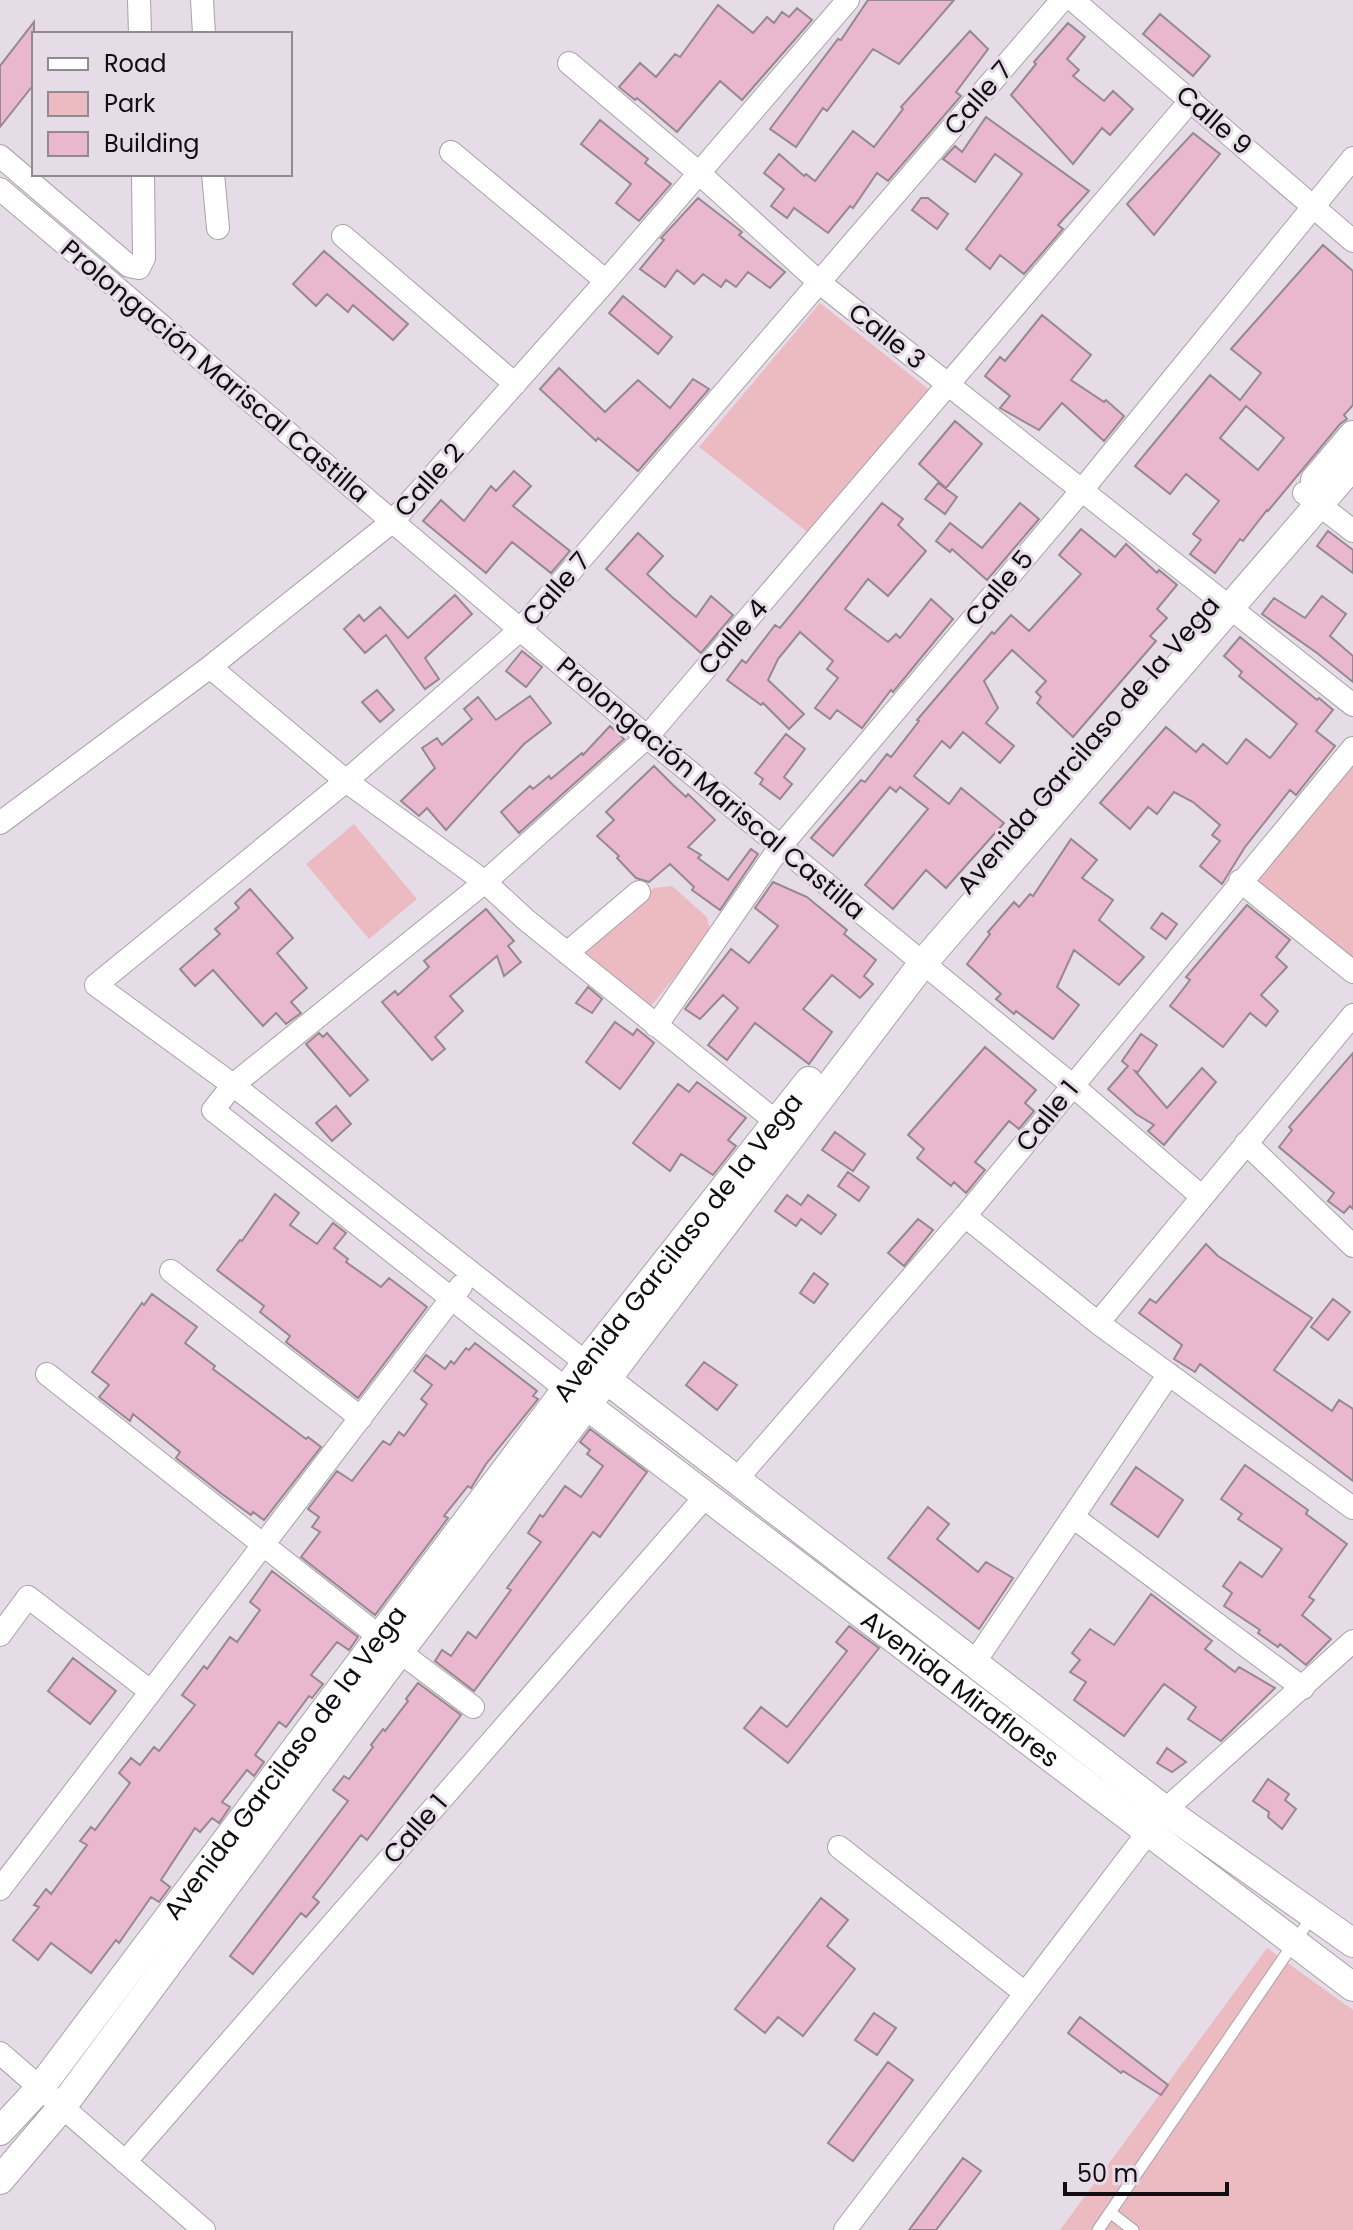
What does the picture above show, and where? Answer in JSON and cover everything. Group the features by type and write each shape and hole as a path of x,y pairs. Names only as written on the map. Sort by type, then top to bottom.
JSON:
{"street":[{"path":"139,0 140,32"},
{"path":"202,0 204,32"},
{"name":"Calle 2","path":"0,823 210,667 393,521 606,281 848,0"},
{"name":"Calle 7","path":"233,1085 96,985 346,781 520,630 1062,0"},
{"name":"Calle 9","path":"1073,0 1353,241"},
{"name":"Calle 3","path":"569,63 699,173 820,283 1223,602"},
{"name":"Calle 4","path":"452,1297 213,1110 233,1085 485,882 647,737 1191,100"},
{"path":"451,152 606,281"},
{"path":"0,156 129,266 139,268 144,258 143,176"},
{"name":"Calle 5","path":"656,1026 780,847 1082,490 1353,158"},
{"path":"213,176 218,228"},
{"name":"Prolongación Mariscal Castilla","path":"0,189 647,737 1072,1085 1201,1196"},
{"path":"343,236 515,384"},
{"name":"Avenida Garcilaso de la Vega","path":"577,1398 608,1381 785,1129 916,958 1312,499 1353,435"},
{"name":"Avenida Garcilaso de la Vega","path":"1312,499 1353,465"},
{"path":"1312,499 1353,531"},
{"path":"1223,602 1353,705"},
{"path":"210,667 346,781 485,882 567,953 785,1129"},
{"name":"Calle 1","path":"736,1480 965,1216 1353,748"},
{"path":"1240,881 1353,972"},
{"path":"567,953 639,892"},
{"path":"1098,1323 1353,1015"},
{"path":"233,1085 586,1363"},
{"name":"Avenida Garcilaso de la Vega","path":"0,2131 40,2088 390,1644 577,1398 586,1363 785,1129"},
{"path":"1246,1143 1353,1246"},
{"path":"965,1216 1098,1323 1353,1508"},
{"path":"171,1271 361,1418"},
{"path":"0,1889 472,1272"},
{"path":"452,1297 577,1398"},
{"name":"Avenida Miraflores","path":"586,1363 974,1663 1292,1943 1353,1987"},
{"path":"47,1374 473,1707"},
{"path":"974,1663 1169,1374"},
{"name":"Avenida Miraflores","path":"577,1398 705,1497 1156,1821 1350,1933"},
{"name":"Calle 1","path":"125,2162 705,1497"},
{"path":"1073,1517 1303,1688"},
{"path":"0,1635 28,1597 150,1691"},
{"path":"845,2230 1156,1821 1353,1641"},
{"path":"0,2180 62,2107 390,1644"},
{"path":"839,1847 1025,1993"},
{"path":"0,2053 204,2230"}],"lane":[{"path":"1098,2230 1313,1914"},
{"path":"1111,2213 1133,2230"}],"green space":[{"path":"820,303 932,392 810,534 699,447"},
{"path":"1353,764 1353,958 1254,880"},
{"path":"354,824 417,899 369,939 306,864"},
{"path":"672,886 707,917 711,933 651,1006 581,955 582,946 654,888"},
{"path":"1267,1948 1353,2010 1353,2230 1060,2230"}],"building":[{"path":"868,0 954,0 899,64 873,49 827,111 823,108 796,147 770,129 838,39 841,40"},
{"path":"718,5 753,33 767,17 774,23 782,12 789,17 797,8 812,20 742,100 720,81 677,132 619,87 640,63 656,77 675,54 680,57"},
{"path":"1160,14 1210,56 1193,76 1143,34"},
{"path":"34,22 32,87 0,127 0,66"},
{"path":"1068,23 1085,37 1067,59 1079,70 1073,76 1104,101 1113,91 1133,109 1110,135 1102,128 1073,164 1011,95 1036,64 1034,62"},
{"path":"970,31 988,49 956,92 961,96 888,181 877,173 853,208 850,206 828,233 794,208 787,218 771,206 784,189 764,173 779,154 804,176 806,174 815,181 853,131 874,147 903,109 901,107"},
{"path":"986,117 1089,191 1058,225 1063,229 1024,274 1000,255 990,269 966,249 1022,174 995,154 975,182 943,159 955,146 962,152"},
{"path":"600,120 648,159 645,163 671,184 639,221 616,203 631,184 581,144"},
{"path":"1193,133 1220,154 1154,235 1127,204"},
{"path":"698,198 742,232 739,235 785,272 770,288 748,272 736,287 726,280 721,287 703,274 694,284 677,270 665,287 640,269 664,240 661,238"},
{"path":"921,198 928,198 948,214 937,229 912,210"},
{"path":"1323,245 1353,271 1353,405 1344,415 1347,419 1243,541 1240,539 1215,573 1190,554 1201,540 1193,534 1219,501 1186,474 1170,494 1135,466 1210,375 1240,400 1261,373 1231,349","holes":["1246,406 1284,438 1258,470 1220,438"]},
{"path":"324,251 408,324 393,340 353,305 348,312 327,294 316,306 293,284"},
{"path":"623,296 672,337 658,354 609,313"},
{"path":"1042,315 1091,355 1071,380 1104,402 1106,400 1124,416 1104,441 1062,403 1039,430 1000,408 1010,396 985,376 1000,357 1005,361"},
{"path":"559,368 605,412 638,380 670,408 693,379 709,389 638,471 598,438 596,441 540,389"},
{"path":"955,421 982,444 946,488 919,464"},
{"path":"514,471 531,486 513,506 570,551 551,573 512,542 486,573 423,521 441,500 464,521 491,486 496,491"},
{"path":"938,483 957,497 945,514 925,499"},
{"path":"882,503 903,519 898,525 926,551 888,596 868,579 845,609 888,642 896,634 900,638 931,599 953,619 862,728 837,710 830,719 815,708 838,678 827,669 833,661 800,632 778,659 768,680 804,714 789,729 763,703 761,705 727,680 742,660 746,663 775,625 780,628"},
{"path":"1020,503 1039,519 987,580 952,549 950,552 936,541 950,523 982,548"},
{"path":"1081,529 1115,557 1126,544 1157,573 1159,570 1177,585 1157,609 1167,618 1150,636 1156,641 1073,737 1037,703 1041,697 1036,692 1046,681 1012,650 984,681 998,708 986,723 1014,746 1000,763 963,732 950,748 942,741 914,776 949,804 961,788 1004,823 946,888 926,870 893,909 865,885 928,809 900,787 896,792 890,787 833,856 811,838 861,780 865,782 887,754 891,757 917,720 992,632 994,634 1011,615 1029,631 1081,574 1059,555"},
{"path":"1328,531 1353,550 1353,573 1317,546"},
{"path":"638,533 663,556 647,574 672,597 696,617 711,596 733,615 701,653 606,569"},
{"path":"455,595 472,614 425,658 439,679 425,689 386,635 365,653 344,629 359,615 364,621 380,607 408,638"},
{"path":"1322,596 1346,614 1330,636 1353,656 1353,682 1262,614 1274,598 1305,618"},
{"path":"1240,637 1333,710 1316,731 1335,746 1296,795 1290,790 1245,847 1222,884 1200,866 1220,841 1212,835 1220,825 1193,802 1174,792 1157,814 1148,807 1130,829 1100,803 1166,727 1196,752 1203,744 1227,764 1246,739 1270,758 1297,724 1239,676 1242,672 1224,656"},
{"path":"522,651 542,667 526,687 506,671"},
{"path":"377,690 394,710 380,722 362,702"},
{"path":"530,696 551,723 524,744 446,830 427,808 419,816 401,801 435,768 422,748 437,738 442,745 472,719 464,709 478,697 496,720"},
{"path":"610,726 624,739 519,833 501,812 530,786 533,789 549,776 551,779 583,755"},
{"path":"786,734 805,749 784,777 792,784 780,799 760,784 763,779 755,773"},
{"path":"654,766 715,820 688,847 701,855 698,858 728,880 751,849 758,854 720,910 692,890 694,887 670,864 649,882 636,878 617,858 619,856 597,836 614,820 606,812"},
{"path":"1071,839 1097,860 1082,878 1113,900 1099,920 1144,957 1119,985 1074,950 1057,987 1079,1005 1053,1039 996,999 1001,994 967,964 990,934 988,932 1014,902 1019,907 1030,894 1033,896"},
{"path":"773,882 807,897 847,930 844,934 876,960 864,976 873,984 860,998 832,975 803,1009 832,1032 809,1064 755,1023 727,1060 708,1045 738,1008 723,995 700,1019 685,1009 731,949 749,963 778,926 755,908"},
{"path":"250,889 293,938 277,953 307,988 291,1002 301,1013 286,1024 276,1013 263,1026 213,970 195,986 180,969 220,934 215,929 239,908 235,903"},
{"path":"1247,905 1290,940 1276,957 1287,967 1261,995 1278,1011 1266,1026 1250,1013 1223,1047 1170,1006 1190,980 1186,977"},
{"path":"486,909 514,941 508,946 521,962 504,976 497,956 450,996 463,1011 435,1037 445,1049 432,1060 382,1002 395,991 398,995 429,967 424,961"},
{"path":"1162,913 1177,924 1166,939 1151,928"},
{"path":"588,987 602,999 592,1013 576,1003"},
{"path":"615,1022 633,1035 637,1029 654,1043 620,1089 586,1062"},
{"path":"319,1033 323,1037 327,1033 368,1080 350,1096 306,1044"},
{"path":"1141,1034 1157,1045 1138,1072 1135,1071 1167,1108 1202,1068 1216,1082 1164,1145 1148,1131 1154,1125 1136,1114 1108,1089 1128,1066 1122,1061"},
{"path":"985,1047 1036,1090 1025,1103 1034,1111 1019,1129 1009,1121 975,1162 985,1170 966,1193 954,1182 951,1186 917,1158 924,1149 908,1135"},
{"path":"1353,1053 1353,1209 1350,1206 1344,1213 1328,1201 1334,1193 1279,1147 1292,1130 1289,1127"},
{"path":"697,1082 746,1118 728,1140 736,1146 713,1175 681,1154 670,1171 633,1143 678,1084 689,1092"},
{"path":"336,1106 351,1124 332,1141 316,1123"},
{"path":"835,1132 865,1154 853,1171 822,1150"},
{"path":"848,1172 869,1187 859,1201 838,1186"},
{"path":"275,1194 299,1213 290,1225 317,1244 333,1223 346,1233 334,1248 348,1259 346,1262 381,1287 389,1278 427,1307 358,1398 286,1342 290,1336 260,1312 264,1306 217,1270"},
{"path":"787,1195 801,1205 808,1195 836,1215 821,1234 801,1219 796,1226 775,1211"},
{"path":"918,1219 933,1230 904,1266 888,1253"},
{"path":"1206,1244 1218,1256 1312,1318 1274,1370 1332,1411 1339,1400 1353,1409 1353,1481 1200,1364 1195,1372 1174,1359 1182,1345 1139,1313 1150,1299 1156,1303"},
{"path":"814,1273 828,1284 814,1303 800,1293"},
{"path":"152,1294 197,1327 185,1343 215,1366 213,1369 321,1447 264,1520 253,1512 251,1515 176,1458 180,1452 133,1414 130,1421 99,1397 109,1385 92,1372 142,1303 144,1305"},
{"path":"1333,1299 1350,1312 1328,1340 1311,1327"},
{"path":"475,1343 537,1391 533,1396 538,1399 486,1464 471,1488 468,1486 444,1516 448,1518 375,1615 301,1557 320,1532 312,1527 319,1517 308,1509 337,1471 352,1481 383,1441 390,1445 399,1432 404,1436 427,1404 421,1399 432,1385 414,1371 426,1355 445,1369"},
{"path":"704,1362 737,1385 717,1410 686,1385"},
{"path":"590,1429 647,1472 600,1537 593,1532 474,1691 435,1661 442,1650 451,1656 468,1632 476,1638 541,1542 528,1533 540,1515 543,1517 565,1486 581,1497 603,1466 587,1454 590,1450 580,1442"},
{"path":"1245,1465 1308,1510 1306,1514 1347,1544 1309,1597 1314,1600 1302,1615 1331,1639 1306,1665 1224,1606 1232,1593 1223,1586 1240,1562 1262,1577 1282,1549 1238,1519 1242,1514 1221,1499"},
{"path":"1136,1467 1183,1500 1158,1537 1111,1504"},
{"path":"928,1507 949,1524 937,1539 978,1572 986,1562 1013,1578 979,1629 888,1558"},
{"path":"272,1571 358,1637 349,1650 337,1642 311,1675 323,1684 312,1698 309,1696 286,1727 279,1722 255,1755 264,1762 254,1776 247,1770 222,1802 230,1807 219,1823 212,1818 200,1832 195,1828 161,1880 170,1887 159,1902 151,1897 119,1943 116,1940 91,1973 51,1943 38,1960 13,1940 39,1907 34,1905 46,1889 51,1894 87,1845 80,1841 91,1827 95,1830 130,1783 119,1773 131,1758 140,1765 154,1747 159,1751 195,1705 182,1695 204,1666 207,1669 230,1637 237,1642 260,1610 250,1602"},
{"path":"1151,1594 1212,1641 1205,1649 1235,1672 1239,1667 1275,1688 1221,1741 1188,1719 1196,1707 1164,1684 1124,1736 1074,1700 1086,1682 1070,1672 1080,1660 1072,1653 1090,1629 1114,1645"},
{"path":"849,1626 879,1648 788,1763 744,1728 761,1707 787,1727 847,1651 836,1642"},
{"path":"73,1658 116,1691 90,1724 48,1691"},
{"path":"418,1683 461,1715 367,1840 361,1835 313,1897 319,1902 306,1917 301,1913 253,1974 230,1956 348,1801 333,1790 344,1776 349,1779"},
{"path":"1167,1748 1186,1762 1172,1772 1157,1763"},
{"path":"1268,1779 1289,1794 1285,1800 1296,1809 1282,1829 1268,1817 1269,1812 1253,1801"},
{"path":"821,1898 848,1920 827,1946 855,1969 803,2036 778,2017 765,2033 735,2009"},
{"path":"874,2013 896,2028 877,2055 855,2040"},
{"path":"1080,2017 1168,2085 1161,2095 1123,2071 1121,2073 1068,2033"},
{"path":"888,2062 913,2080 853,2161 828,2143"},
{"path":"963,2158 981,2171 936,2230 909,2230"}]}
